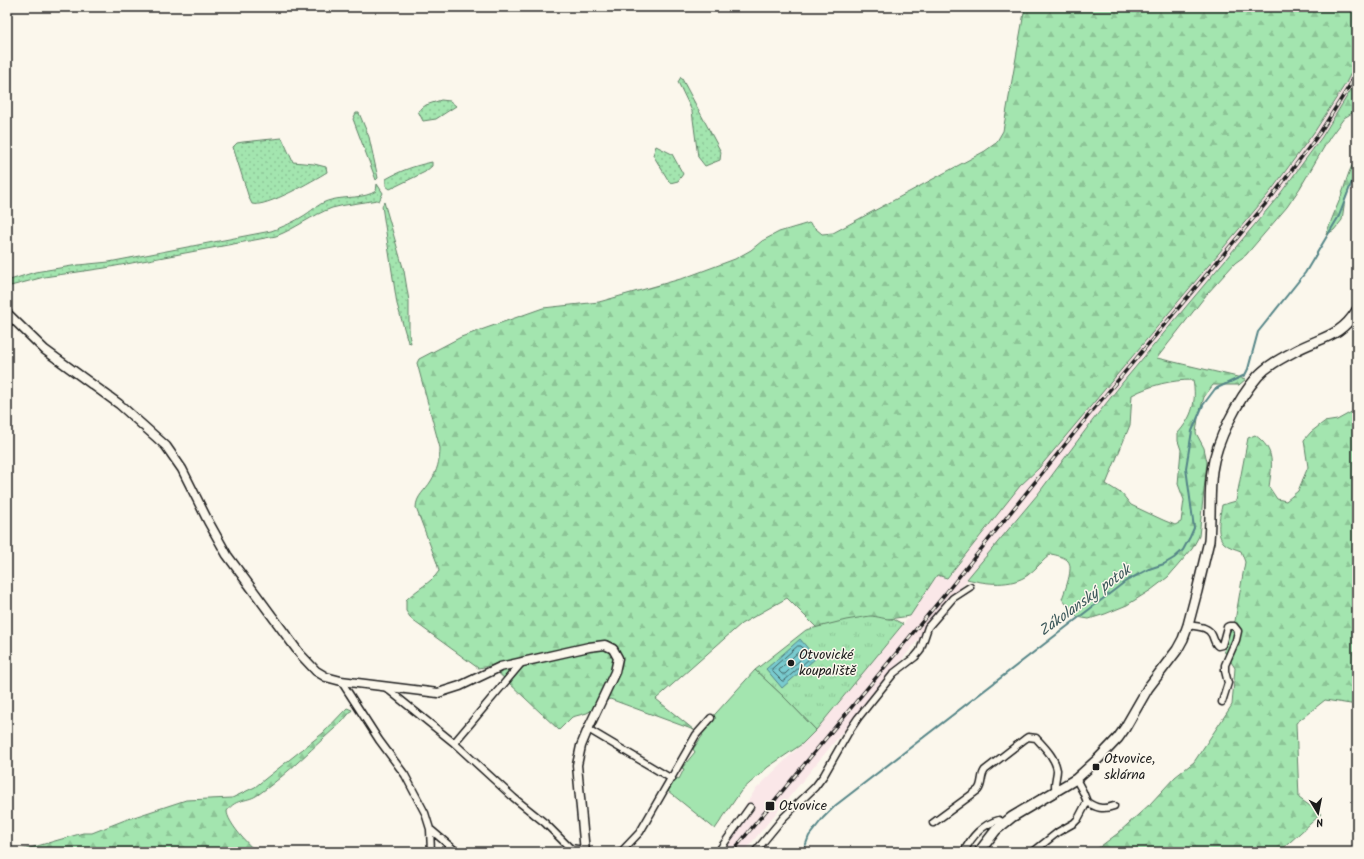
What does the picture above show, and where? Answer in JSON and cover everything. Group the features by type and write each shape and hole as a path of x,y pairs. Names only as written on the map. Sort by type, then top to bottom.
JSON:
{"main road":[{"path":"979,852 988,839 1004,823 1076,779 1098,759 1118,738 1125,728 1148,688 1177,650 1188,625 1209,540 1210,487 1214,459 1227,426 1237,406 1254,381 1266,369 1298,350 1336,333 1349,321 1357,310"}],"street":[{"path":"7,313 45,350 119,404 166,446 182,469 227,555 313,669 326,677 342,681 384,686 438,693 460,686 500,667 523,661 590,647 605,646 613,649 618,658 615,672 581,746 577,765 585,851 570,848 545,823 514,798 454,743 384,686"},
{"path":"754,852 783,818 815,788 858,718 894,673 915,657 920,651 928,627 953,598 970,587"},
{"path":"1188,625 1206,628 1212,634 1218,646 1222,645 1224,642 1227,627 1234,626 1238,631 1236,640 1225,665 1228,683 1222,702"},
{"path":"454,743 523,661"},
{"path":"342,681 379,740 405,775 426,813 430,829 431,852"},
{"path":"621,852 640,832 672,779 696,735 711,718"},
{"path":"588,729 672,779"},
{"path":"933,823 978,790 981,786 982,776 985,770 1028,737 1036,738 1051,756 1057,769 1055,785 1056,792"},
{"path":"1076,779 1087,802 1099,808 1114,806"},
{"path":"1032,852 1058,832 1074,823 1078,819 1087,802"},
{"path":"718,852 750,807"},
{"path":"964,852 971,840 985,826 999,820 1004,823"},
{"path":"430,829 457,852"}],"shaded area":[{"path":"1357,61 1357,80 1354,87 1322,137 1303,163 1277,198 1123,382 1038,494 744,852 715,852 755,790 816,730 910,616 938,575 948,578 1020,486 1039,468 1270,192 1315,131 1346,83"}],"green space":[{"path":"1025,7 1357,7 1357,61 1346,83 1315,131 1270,192 1039,468 1020,486 947,578 937,575 910,616 818,629 787,598 741,624 656,699 694,730 610,699 587,713 572,717 559,730 491,666 478,668 412,620 406,611 406,600 432,579 439,571 416,508 419,497 429,485 435,473 439,461 440,448 417,363 419,359 461,337 543,308 599,302 684,278 735,259 751,250 762,241 779,232 809,223 822,234 833,233 985,151 996,143 1003,131"},
{"path":"681,77 721,152 720,160 705,166 698,157 692,111 678,82"},
{"path":"1357,80 1357,110 1344,118 1330,137 1287,207 1246,255 1235,263 1207,294 1157,358 1246,379 1239,385 1213,385 1204,397 1198,418 1196,433 1204,448 1207,462 1199,536 1192,549 1168,577 1151,590 1127,605 1089,619 1077,617 1062,599 1068,579 1070,564 1065,558 1060,556 1051,554 1028,575 1021,579 1006,583 990,583 967,579 1038,494 1123,382 1277,198 1322,137","holes":["1193,380 1194,402 1190,415 1178,433 1178,441 1181,450 1178,484 1184,500 1181,522 1175,525 1131,505 1122,494 1106,484 1130,425 1132,395 1146,388 1177,381"]},
{"path":"441,100 450,101 456,106 436,119 423,121 418,111 426,105"},
{"path":"356,113 359,113 369,137 378,178 376,180 353,119"},
{"path":"282,138 293,162 326,167 327,172 278,198 268,202 252,204 233,147 237,143"},
{"path":"656,146 672,154 683,174 678,181 670,183 653,155"},
{"path":"1357,158 1357,176 1353,179 1345,199 1342,220 1334,230 1326,235 1349,173"},
{"path":"432,162 432,166 425,172 390,189 386,186 386,179 408,169"},
{"path":"377,184 383,193 379,201 377,200 343,205 332,208 317,214 290,230 276,236 105,268 44,277 7,287 7,281 35,272 109,262 271,231 297,220 327,201 371,194 376,191"},
{"path":"384,202 404,271 409,301 409,335 411,343 408,342 397,304 382,206"},
{"path":"1357,409 1357,650 1353,654 1357,657 1357,705 1325,700 1296,723 1299,798 1321,814 1279,852 1093,852 1117,834 1150,804 1175,777 1194,762 1232,705 1235,668 1224,651 1229,633 1235,621 1245,562 1241,551 1228,546 1221,539 1219,519 1222,505 1236,501 1248,438 1255,435 1266,446 1271,458 1269,487 1277,499 1286,501 1298,491 1308,467 1304,440 1311,432 1324,422 1337,420"},
{"path":"870,616 893,619 903,624 816,730 755,670 806,630 846,620"},
{"path":"755,670 816,730 802,744 768,767 741,791 715,829 668,791 677,778 679,779 684,769 682,768 695,752 693,749 703,735 700,734 707,723"},
{"path":"347,708 352,710 342,722 280,778 255,797 238,802 227,811 230,821 234,827 257,852 16,852 83,833 92,833 125,820 186,800 232,798 255,787 323,733"}],"water":[{"name":"Otvovické koupaliště","path":"800,639 816,658 782,688 766,669"}],"waterway":[{"name":"Zákolanský potok","path":"803,852 809,836 823,818 836,805 1126,581 1149,569 1164,564 1183,550 1194,528 1186,468 1192,431 1203,405 1215,389 1245,375 1258,332 1305,273 1339,216 1357,171"}],"railway":[{"path":"732,852 945,594 1088,416 1273,195 1319,134 1350,85 1357,71"}],"place":[{"name":"Otvovické koupaliště","path":"791,663"},
{"name":"Otvovice, sklárna","path":"1096,767"},
{"name":"Otvovice","path":"770,806"}]}
